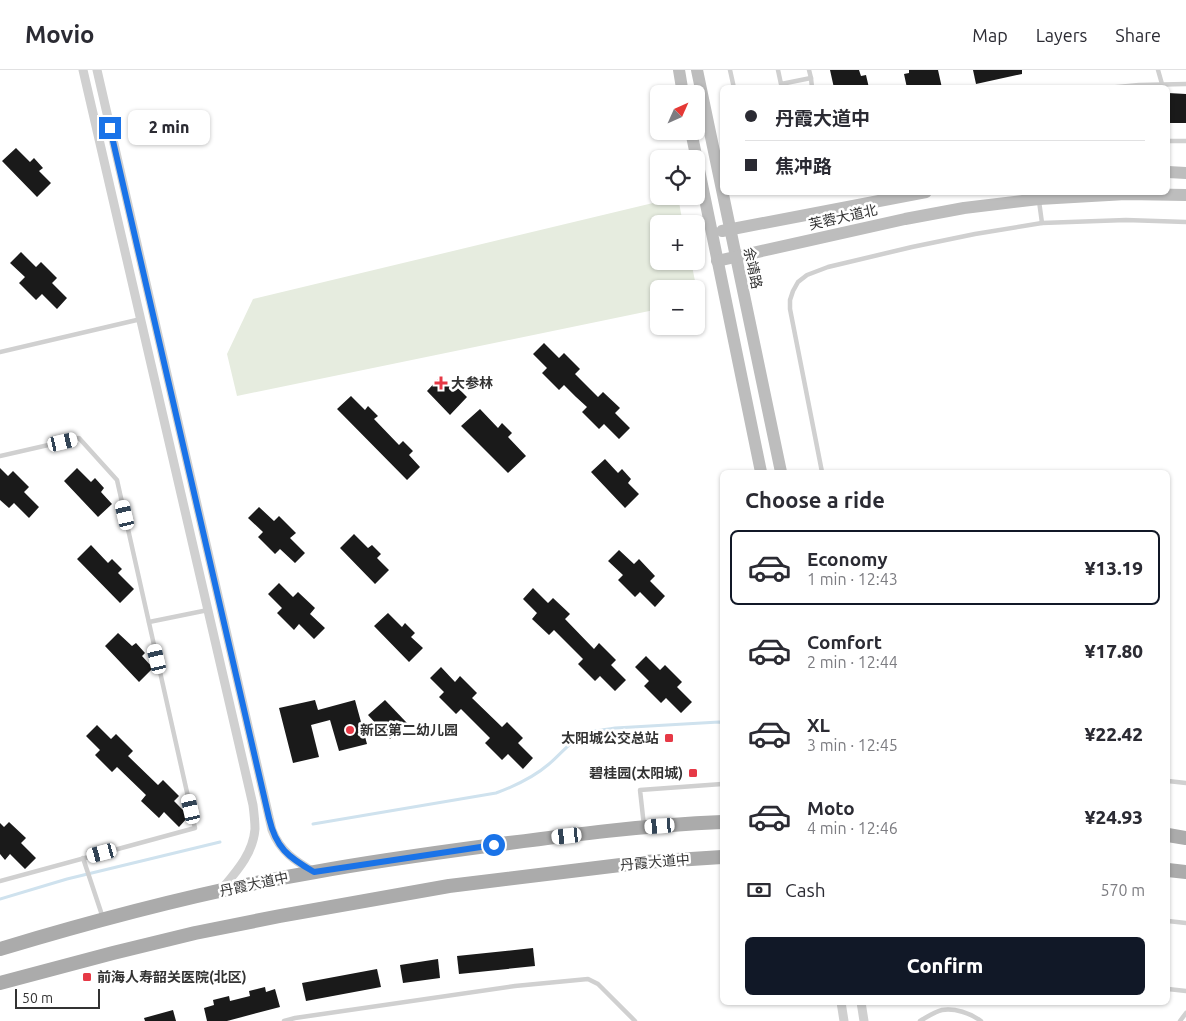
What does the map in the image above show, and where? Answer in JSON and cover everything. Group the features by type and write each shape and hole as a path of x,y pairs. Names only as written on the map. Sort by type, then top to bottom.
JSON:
{"main road":[{"path":"679,70 682,85"},
{"name":"余靖路","path":"697,70 720,182"},
{"path":"693,140 761,470"},
{"path":"1170,172 1186,172"},
{"name":"余靖路","path":"723,195 781,470"},
{"name":"芙蓉大道北","path":"712,233 900,195"},
{"name":"芙蓉大道北","path":"717,261 905,219 964,208 1039,199 1109,195"},
{"name":"芙蓉大道北","path":"1170,195 1186,195"},
{"name":"丹霞大道中","path":"0,950 103,920 220,891 314,872 440,852 547,838 644,827 720,822"},
{"path":"1170,835 1186,838"},
{"name":"丹霞大道中","path":"0,983 195,933 449,886 645,862 720,857"},
{"path":"1170,870 1186,872"}],"street":[{"path":"84,70 253,806 253,840 246,858 220,891"},
{"path":"97,70 272,830 275,839 290,856 314,872"},
{"path":"841,1005 844,1021"},
{"path":"861,1005 864,1021"}],"lane":[{"path":"730,70 733,85"},
{"path":"778,70 781,84 811,78"},
{"path":"809,70 812,85"},
{"path":"1158,70 1162,84"},
{"path":"1148,85 1186,84"},
{"path":"1170,141 1186,142"},
{"path":"1039,199 1042,223"},
{"path":"822,470 790,309 793,291 798,282 807,275 828,267 975,234 1042,223 1126,220 1186,222"},
{"path":"0,352 141,319"},
{"path":"0,456 79,438 117,480 196,828 0,881"},
{"path":"149,622 208,610"},
{"path":"1170,781 1186,782"},
{"path":"644,827 640,790 720,784"},
{"path":"84,858 103,920"},
{"path":"1170,921 1186,923"},
{"path":"284,1021 515,986 588,979 598,984 635,1021"},
{"path":"1170,989 1186,991"},
{"path":"920,1021 936,1012 950,1010 966,1013 981,1021"},
{"path":"1180,1021 1186,1013"}],"shaded area":[{"path":"650,204 679,205 681,215 650,215 650,270 693,270 695,280 650,280 650,311 237,396 227,354 253,299"}],"building":[{"path":"830,70 859,70 861,76 866,75 868,85 833,85"},
{"path":"909,70 938,70 941,85 906,85 904,74 909,73"},
{"path":"973,70 1022,70 1022,74 976,84"},
{"path":"1170,93 1186,94 1186,123 1170,123"},
{"path":"16,148 30,162 34,158 43,168 39,171 51,183 37,197 2,161"},
{"path":"21,252 36,267 41,262 57,278 52,283 67,298 57,309 42,294 36,300 19,283 25,277 10,263"},
{"path":"544,343 559,358 564,353 580,369 575,374 598,397 603,392 620,408 615,413 630,428 619,439 604,424 599,429 582,412 587,407 564,385 559,390 542,373 547,368 533,354"},
{"path":"440,377 454,391 458,388 467,397 450,415 427,391"},
{"path":"351,396 365,410 368,406 378,416 374,419 399,445 403,441 413,451 409,455 420,467 407,480 337,409"},
{"path":"480,409 498,428 502,423 512,433 508,437 526,456 508,473 461,426"},
{"path":"605,459 618,473 622,469 631,479 628,483 639,494 625,508 591,472"},
{"path":"0,468 8,476 13,471 29,487 24,492 39,507 29,518 14,503 9,508 0,500"},
{"path":"77,468 91,482 95,478 104,488 101,492 112,504 98,517 64,481"},
{"path":"259,507 274,521 279,516 296,533 290,538 305,553 295,563 280,549 275,554 258,537 263,532 248,518"},
{"path":"354,534 368,548 372,545 381,554 377,558 389,570 375,584 340,548"},
{"path":"91,545 108,563 112,559 122,569 118,573 134,589 120,603 77,559"},
{"path":"619,550 634,564 639,559 655,576 650,581 665,596 655,607 640,592 635,597 618,580 623,575 608,561"},
{"path":"279,583 293,597 298,592 315,608 310,614 325,628 314,639 299,624 294,630 277,613 282,608 268,594"},
{"path":"533,588 548,603 553,598 570,614 565,619 594,649 599,643 616,660 611,665 626,680 615,691 600,676 595,681 578,664 583,659 554,630 549,635 532,619 537,613 523,599"},
{"path":"388,613 402,627 405,623 415,633 411,637 423,648 409,662 374,626"},
{"path":"118,633 132,646 136,643 145,653 142,656 153,668 139,682 105,646"},
{"path":"646,656 660,670 665,665 682,682 677,687 692,702 681,713 666,698 661,703 644,686 649,681 635,667"},
{"path":"441,667 455,682 460,676 477,693 472,698 502,727 507,722 523,738 518,743 533,758 523,769 508,754 502,760 485,743 490,738 461,709 456,714 439,697 444,692 430,678"},
{"path":"315,700 318,710 355,700 367,744 339,751 330,720 311,725 319,757 293,763 279,708"},
{"path":"385,700 407,723 390,739 368,715"},
{"path":"97,725 111,739 116,734 133,751 128,756 158,785 163,780 179,796 174,801 188,817 179,827 164,812 159,818 141,801 146,795 117,767 112,772 95,755 100,750 86,736"},
{"path":"9,822 26,838 21,843 36,858 25,869 10,854 5,860 0,854 0,823 4,827"},
{"path":"533,948 535,966 459,974 457,956"},
{"path":"438,959 440,978 403,983 400,965"},
{"path":"377,969 381,987 306,1001 302,983"},
{"path":"265,987 266,992 275,989 280,1007 227,1021 207,1021 204,1008 214,1005 213,1000 229,996 230,1001 250,996 249,991"},
{"path":"173,1010 176,1021 145,1021 144,1018"}],"waterway":[{"path":"313,824 496,793 537,773 575,740 592,732 615,728 720,722"},
{"path":"0,899 67,879 220,842"}],"place":[{"name":"大参林","path":"441,383"},
{"name":"新区第二幼儿园","path":"350,730"},
{"name":"太阳城公交总站","path":"669,738"},
{"name":"碧桂园(太阳城)","path":"693,773"},
{"name":"前海人寿韶关医院(北区)","path":"87,977"}],"route":[{"path":"110,128 275,839 290,856 314,872 494,845"}]}
